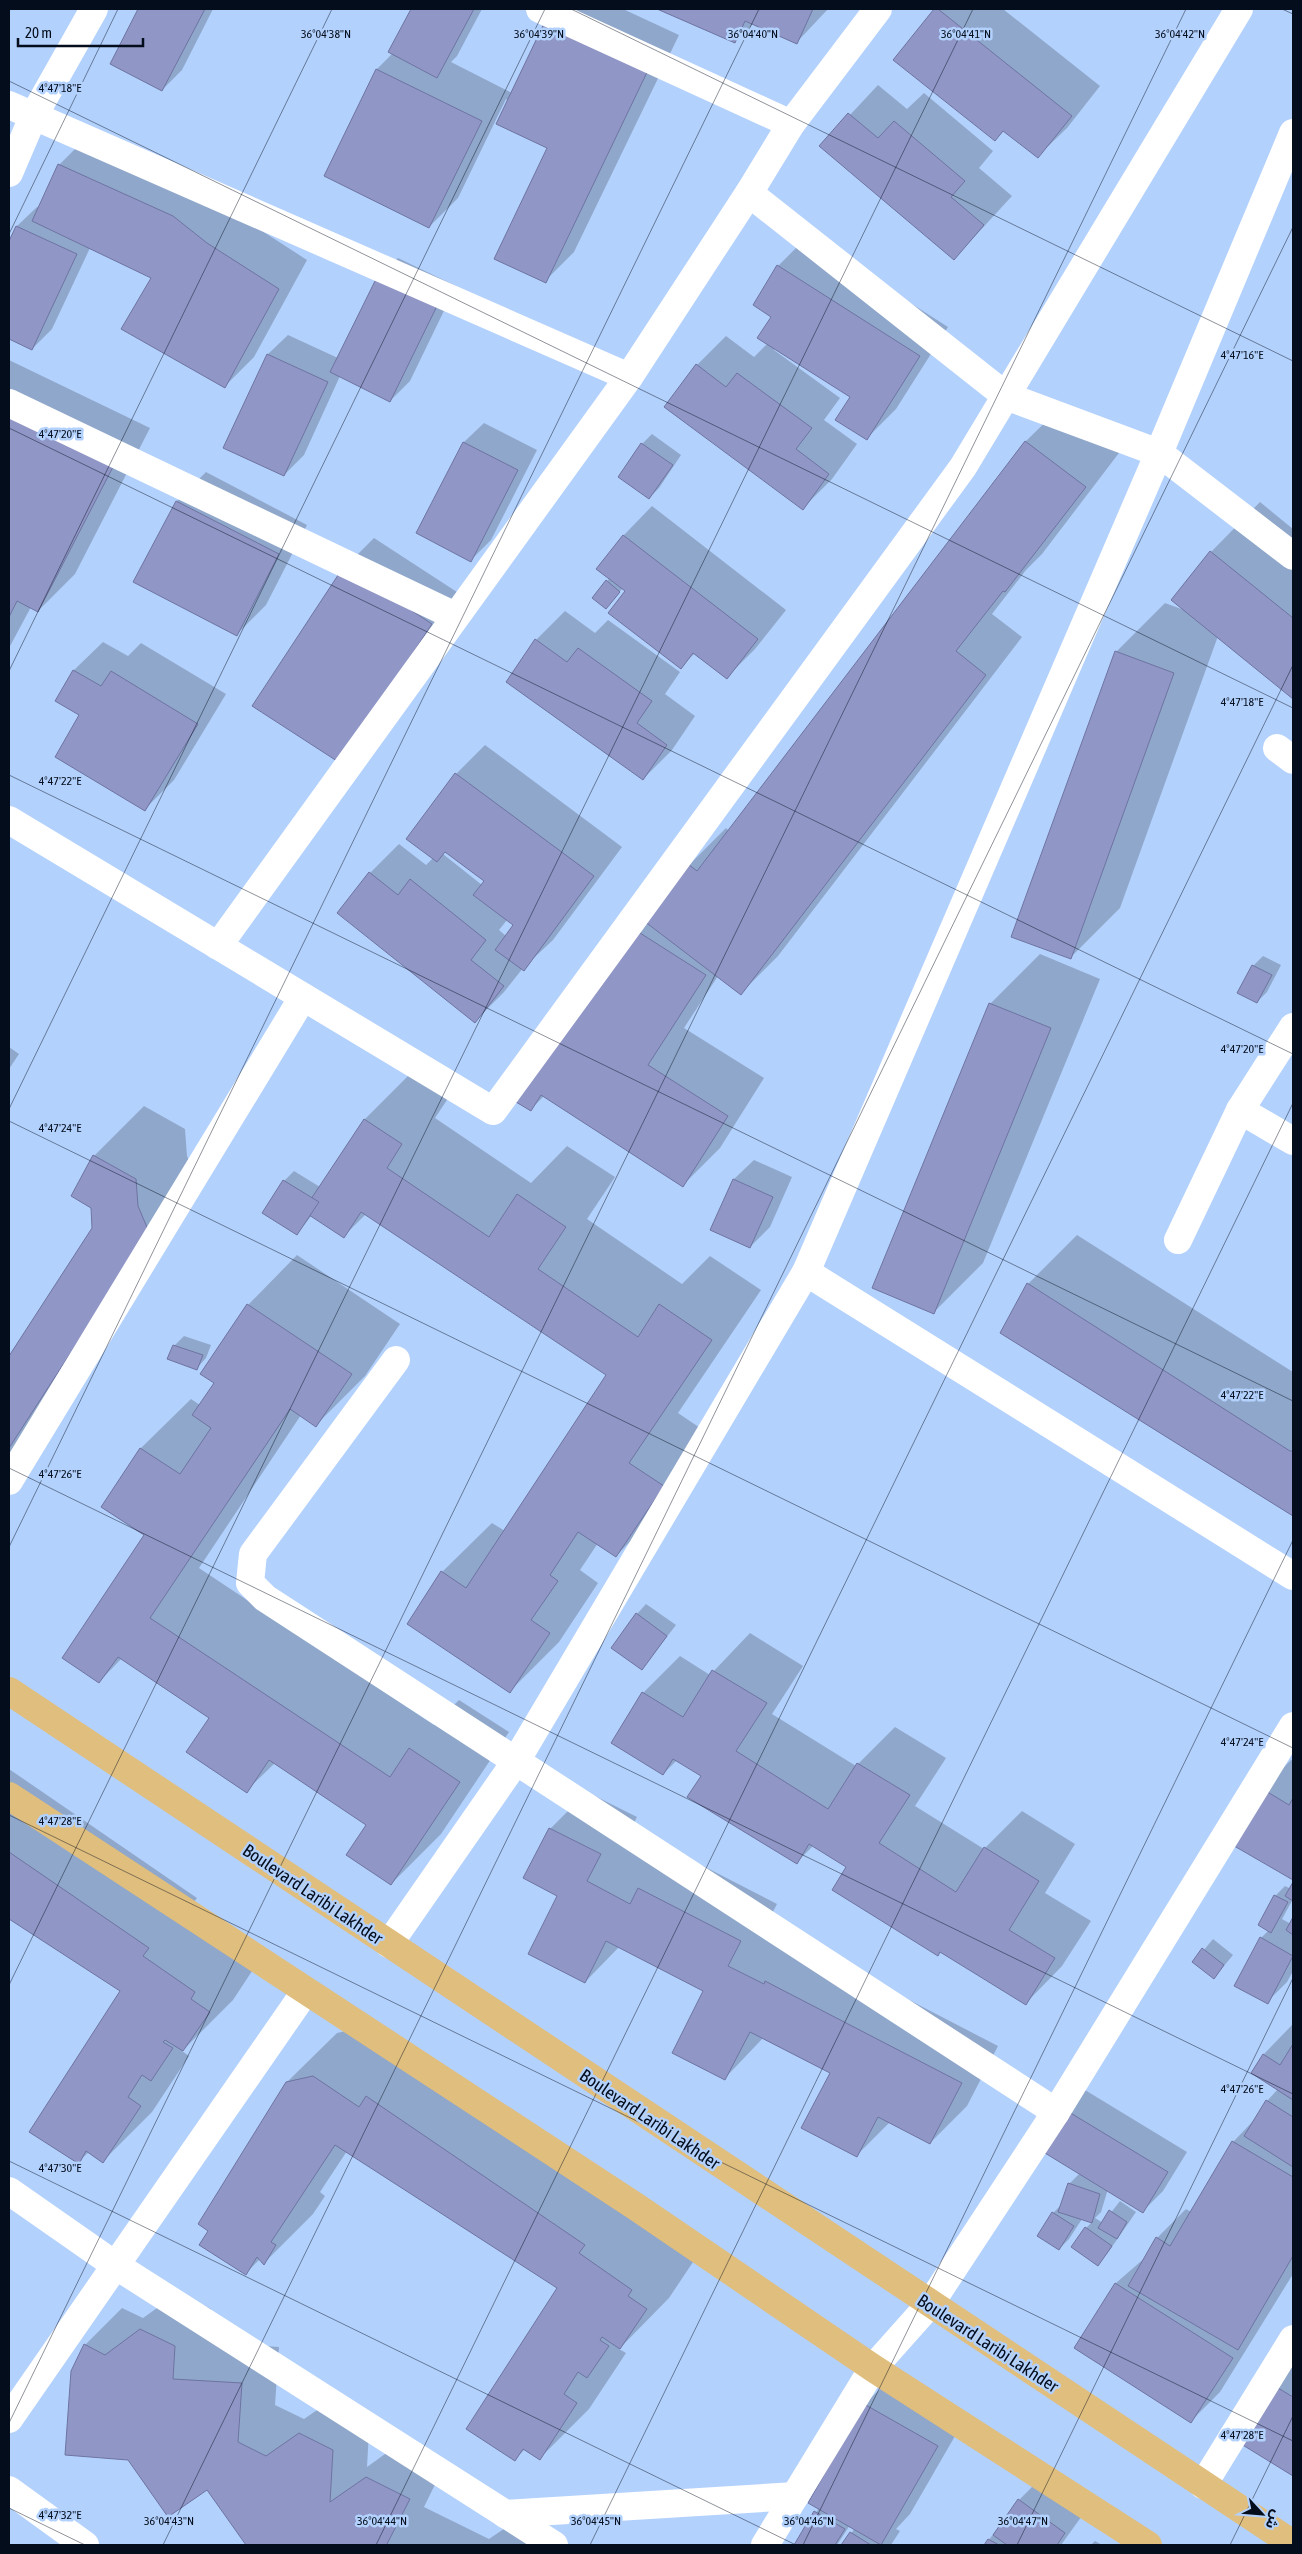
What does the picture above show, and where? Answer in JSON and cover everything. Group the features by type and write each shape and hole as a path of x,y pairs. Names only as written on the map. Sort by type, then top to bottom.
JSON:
{"main road":[{"name":"Boulevard Laribi Lakhder","path":"9,1691 1293,2544"},
{"path":"9,1796 305,1992 635,2206 873,2368 1148,2545"}],"street":[{"path":"9,173 33,117 94,9"},
{"path":"540,9 791,124"},
{"path":"218,946 629,377 750,193 791,124 878,9"},
{"path":"9,820 493,1111 963,467 1239,9"},
{"path":"9,106 629,377"},
{"path":"389,1944 516,1761 806,1272 1159,453 1293,133"},
{"path":"750,193 1006,396 1159,453 1293,556"},
{"path":"9,403 455,616"},
{"path":"9,1481 303,997"},
{"path":"1178,1240 1240,1110 1293,1027"},
{"path":"1240,1110 1293,1141"},
{"path":"806,1272 1293,1576"},
{"path":"396,1360 253,1554 250,1583 265,1598 1056,2112"},
{"path":"765,2545 873,2368 930,2304 1056,2112 1293,1726"},
{"path":"9,2418 305,1992"},
{"path":"9,2191 116,2265 554,2545"},
{"path":"1203,2485 1293,2339"},
{"path":"9,2490 85,2545"},
{"path":"505,2514 795,2496"}],"building":[{"path":"138,9 205,9 162,91 110,64"},
{"path":"411,9 474,9 437,78 388,52"},
{"path":"657,9 813,9 797,44 745,21 735,43"},
{"path":"934,9 938,9 1072,116 1038,158 1003,131 995,141 893,60"},
{"path":"548,15 651,64 546,283 494,259 547,148 496,124"},
{"path":"376,69 482,121 429,228 324,176"},
{"path":"848,113 878,138 894,121 965,181 951,197 984,225 954,260 819,146"},
{"path":"58,164 173,216 207,243 279,289 225,388 121,329 151,278 32,221"},
{"path":"16,226 77,254 32,350 9,339 9,241"},
{"path":"777,265 920,356 867,440 835,420 850,397 757,338 771,317 753,305"},
{"path":"377,277 437,306 390,402 330,372"},
{"path":"267,354 328,382 284,476 223,448"},
{"path":"696,364 726,387 737,373 812,428 796,449 829,474 803,510 664,407"},
{"path":"9,415 114,465 38,612 17,601 9,617"},
{"path":"1025,441 1086,487 1005,592 1003,591 956,651 986,675 741,995 644,921 688,864 697,871"},
{"path":"463,442 518,470 471,562 416,533"},
{"path":"641,443 673,465 649,499 618,477"},
{"path":"176,501 279,554 237,636 133,582"},
{"path":"623,535 758,639 727,679 693,653 681,669 608,613 625,591 596,569"},
{"path":"1210,551 1293,618 1293,699 1171,600"},
{"path":"344,566 432,624 340,763 252,706"},
{"path":"606,580 620,592 606,609 592,598"},
{"path":"535,639 567,662 578,648 652,701 637,723 667,745 643,780 506,682"},
{"path":"1115,651 1174,673 1071,959 1011,937"},
{"path":"73,670 101,686 111,671 198,724 145,811 55,757 79,715 55,701"},
{"path":"455,773 594,876 524,971 495,950 513,925 473,895 484,881 445,852 437,862 406,839"},
{"path":"369,872 398,895 410,879 486,940 471,960 504,986 475,1023 337,913"},
{"path":"629,926 706,975 648,1065 728,1116 683,1187 541,1095 531,1111 516,1102"},
{"path":"1252,965 1272,975 1257,1003 1237,993"},
{"path":"989,1003 1051,1028 934,1314 872,1288"},
{"path":"364,1119 402,1144 387,1168 489,1237 517,1194 566,1227 538,1269 638,1337 659,1304 712,1340 629,1463 664,1486 616,1557 578,1532 550,1575 558,1581 531,1620 550,1633 510,1693 407,1624 441,1571 466,1588 606,1375 361,1212 344,1238 303,1211"},
{"path":"93,1155 136,1179 138,1206 149,1232 9,1448 9,1356 92,1228 91,1208 71,1196"},
{"path":"733,1179 773,1197 750,1248 710,1230"},
{"path":"283,1180 319,1202 297,1235 262,1213"},
{"path":"1027,1283 1290,1451 1293,1451 1293,1516 1000,1333"},
{"path":"247,1304 352,1374 316,1427 290,1409 150,1618 390,1777 409,1748 460,1782 391,1885 346,1855 366,1825 269,1760 247,1793 186,1752 209,1718 118,1657 99,1683 62,1658 144,1535 101,1507 140,1448 180,1474 211,1428 192,1415 214,1383 200,1374"},
{"path":"173,1345 203,1355 197,1370 167,1359"},
{"path":"636,1613 667,1636 642,1670 611,1648"},
{"path":"712,1670 767,1703 736,1751 828,1809 857,1763 910,1795 879,1843 956,1892 984,1847 1039,1881 1009,1930 1055,1958 1026,2005 940,1952 938,1956 832,1890 846,1867 809,1844 797,1864 687,1797 701,1776 673,1759 663,1775 611,1743 642,1692 683,1717"},
{"path":"1261,1788 1289,1805 1293,1798 1293,1880 1229,1843"},
{"path":"549,1828 601,1854 587,1881 630,1904 638,1888 741,1941 728,1966 764,1984 765,1981 962,2083 930,2144 878,2117 857,2157 801,2128 830,2073 750,2032 725,2080 672,2053 703,1991 606,1941 585,1983 528,1954 557,1896 523,1878"},
{"path":"9,1852 149,1948 143,1956 195,1992 191,1999 210,2012 183,2051 165,2040 163,2042 173,2048 151,2081 142,2075 128,2097 141,2106 103,2163 86,2151 79,2164 29,2132 120,1991 9,1919"},
{"path":"1293,1882 1293,1901 1285,1896"},
{"path":"1274,1895 1288,1902 1271,1933 1258,1925"},
{"path":"1293,1917 1293,1935 1286,1930"},
{"path":"1260,1937 1293,1956 1268,2004 1234,1986"},
{"path":"1202,1948 1224,1965 1214,1979 1192,1962"},
{"path":"1293,2044 1293,2100 1251,2073 1263,2054 1280,2065"},
{"path":"313,2076 359,2107 366,2096 585,2245 579,2253 632,2290 628,2296 647,2309 620,2349 602,2337 600,2340 609,2346 587,2378 578,2372 564,2394 577,2403 540,2460 523,2449 515,2461 466,2429 557,2288 335,2145 271,2242 276,2245 264,2265 257,2257 246,2275 199,2245 208,2231 198,2224 286,2082"},
{"path":"1266,2100 1293,2117 1293,2167 1244,2136"},
{"path":"1064,2109 1168,2172 1143,2213 1040,2150"},
{"path":"1232,2141 1293,2177 1293,2256 1238,2350 1128,2286 1156,2237 1170,2246"},
{"path":"1068,2183 1100,2194 1092,2223 1058,2212"},
{"path":"1109,2210 1127,2222 1117,2239 1098,2228"},
{"path":"1052,2212 1074,2226 1059,2250 1037,2236"},
{"path":"1085,2227 1112,2246 1098,2266 1071,2247"},
{"path":"1115,2283 1233,2358 1191,2423 1074,2348"},
{"path":"140,2329 175,2346 173,2379 242,2383 238,2442 266,2456 299,2433 333,2450 330,2502 366,2477 410,2499 387,2544 390,2545 246,2545 207,2490 168,2517 128,2460 65,2455 71,2371 84,2344 105,2355"},
{"path":"1268,2382 1293,2397 1293,2476 1233,2439"},
{"path":"864,2404 938,2446 881,2545 808,2503"},
{"path":"1018,2499 1065,2533 1057,2545 1007,2545 993,2535"},
{"path":"814,2511 845,2529 835,2545 794,2545"},
{"path":"850,2532 871,2545 841,2545"},
{"path":"988,2539 999,2545 984,2545"}]}
